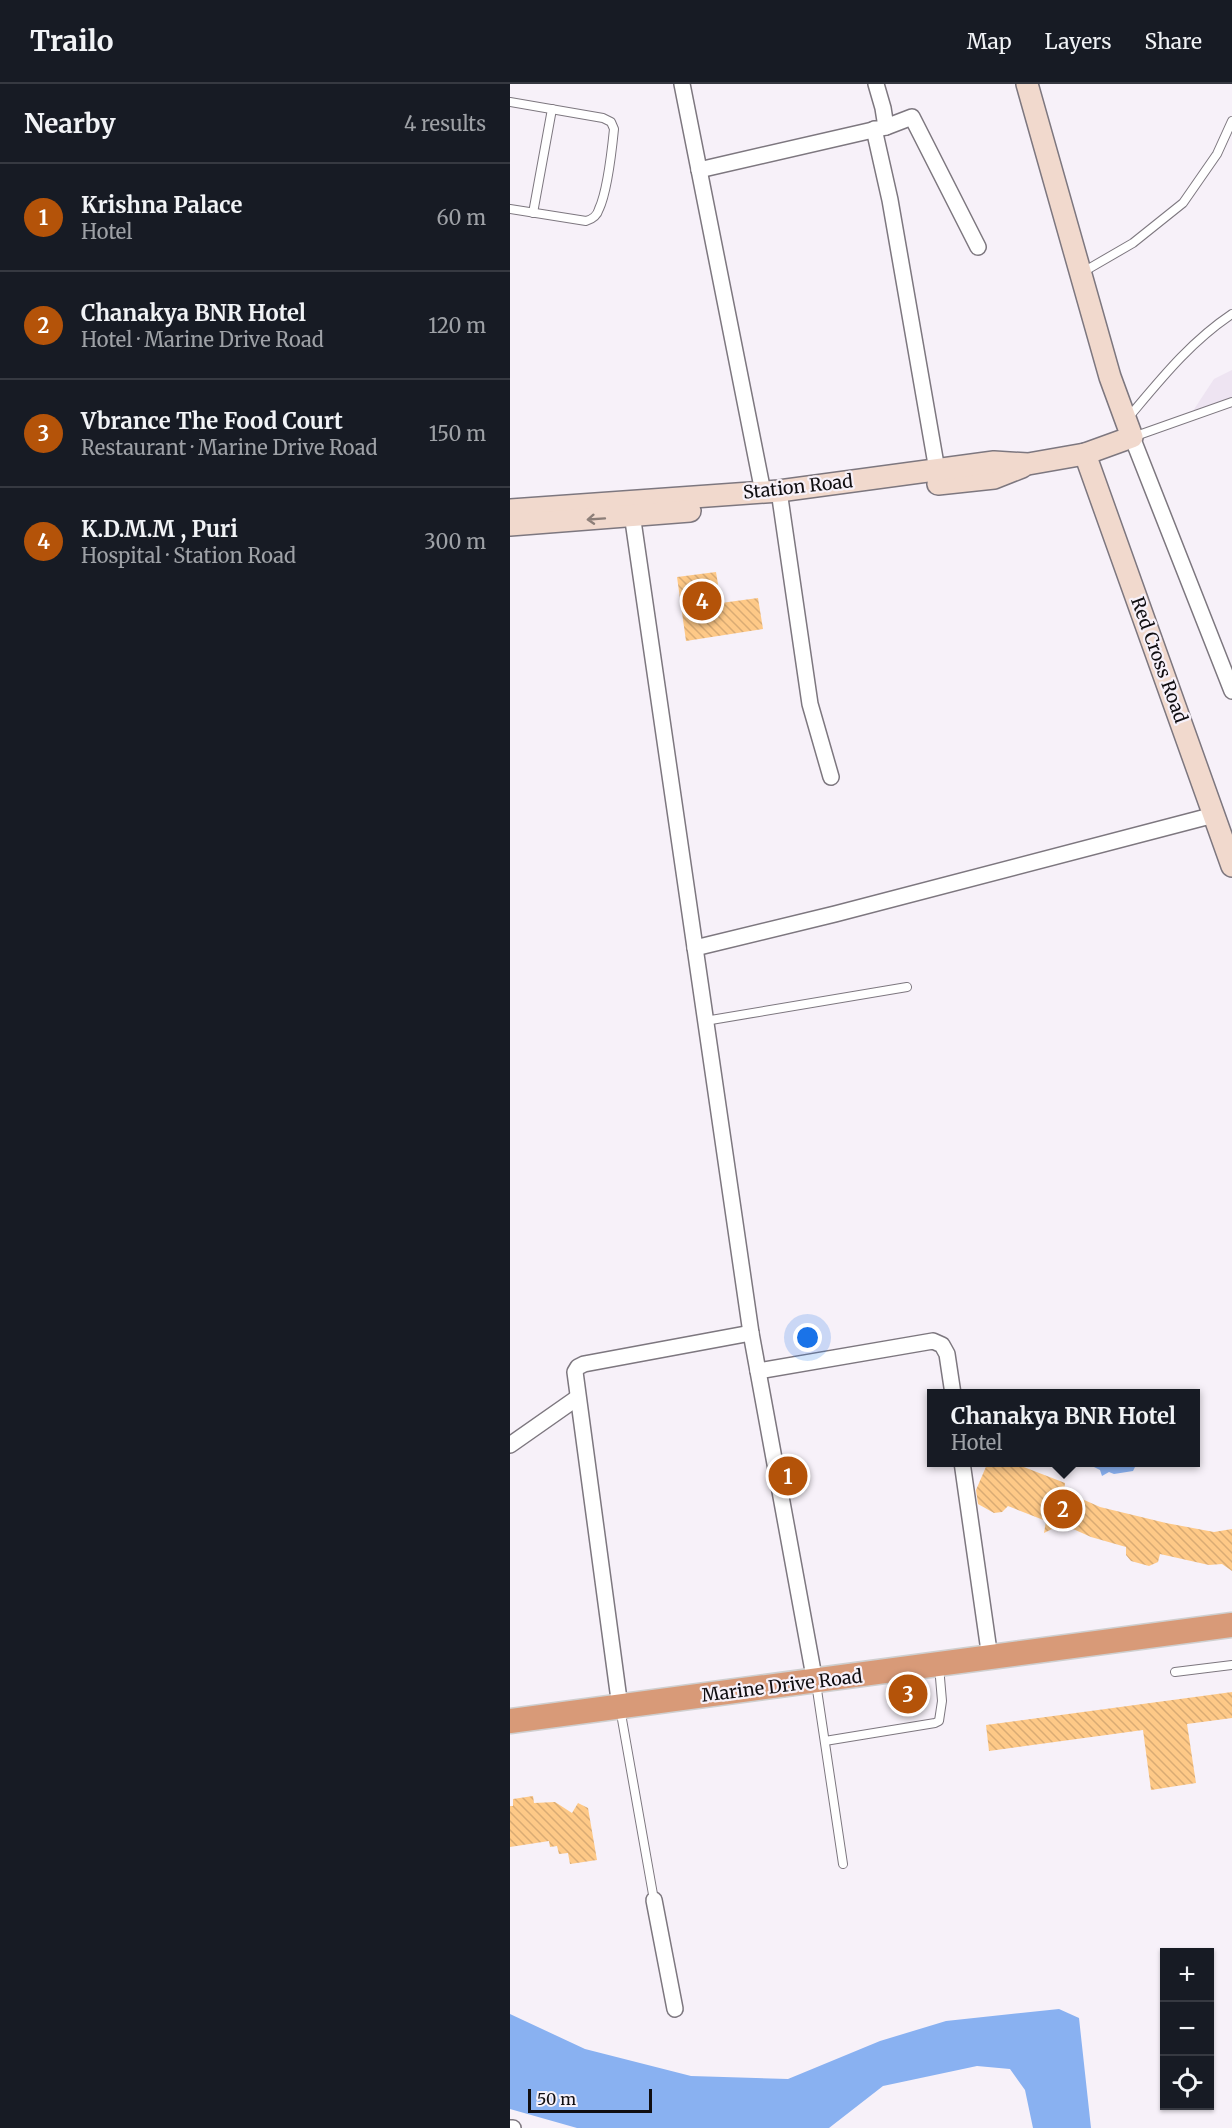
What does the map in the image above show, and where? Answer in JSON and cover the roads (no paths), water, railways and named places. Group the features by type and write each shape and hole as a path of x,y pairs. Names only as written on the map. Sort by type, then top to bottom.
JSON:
{"highway":[{"name":"Marine Drive Road","path":"510,1721 1232,1625"}],"main road":[{"path":"1027,84 1080,274 1128,430"},
{"name":"Station Road","path":"510,510 632,509 774,495 994,462 1028,464 1085,454 1128,430"},
{"name":"Red Cross Road","path":"1085,454 1232,866"},
{"path":"774,495 994,478 1028,464"},
{"path":"510,525 632,509"}],"street":[{"path":"682,84 699,170 774,495 810,704 831,777"},
{"path":"876,84 883,108 880,128 890,200 937,470"},
{"path":"699,170 880,128 912,117 978,247"},
{"path":"1128,430 1232,691"},
{"path":"632,509 751,1333 816,1682"},
{"path":"695,948 835,914 1214,815"},
{"path":"620,1707 575,1372 578,1366 584,1364 751,1333"},
{"path":"758,1371 933,1341 942,1345 947,1354 952,1389"},
{"path":"510,1445 577,1398"},
{"path":"963,1467 990,1658"},
{"path":"654,1900 675,2009"}],"lane":[{"path":"510,102 603,118 611,122 614,129 602,199 593,219 586,221 510,209"},
{"path":"533,213 552,110"},
{"path":"1080,274 1133,243 1184,202 1217,154 1232,121"},
{"path":"1128,430 1176,361 1213,327 1232,314"},
{"path":"1128,430 1232,402"},
{"path":"705,1021 907,987"},
{"path":"825,1741 935,1723 942,1713 939,1665"},
{"path":"1175,1672 1232,1665"},
{"path":"816,1682 843,1864"},
{"path":"620,1707 654,1900"}],"water":[{"path":"1094,1467 1135,1467 1133,1471 1114,1474 1109,1472 1102,1476 1100,1470"},
{"path":"1059,2009 1079,2018 1091,2128 1033,2128 1025,2090 1010,2069 977,2066 883,2086 829,2128 577,2128 510,2109 510,2014 585,2049 691,2076 788,2079 880,2041 946,2021"}],"place":[{"name":"K.D.M.M , Puri","path":"702,601"},
{"name":"Krishna Palace","path":"788,1476"},
{"name":"Chanakya BNR Hotel","path":"1063,1509"},
{"name":"Vbrance The Food Court","path":"908,1694"}]}
